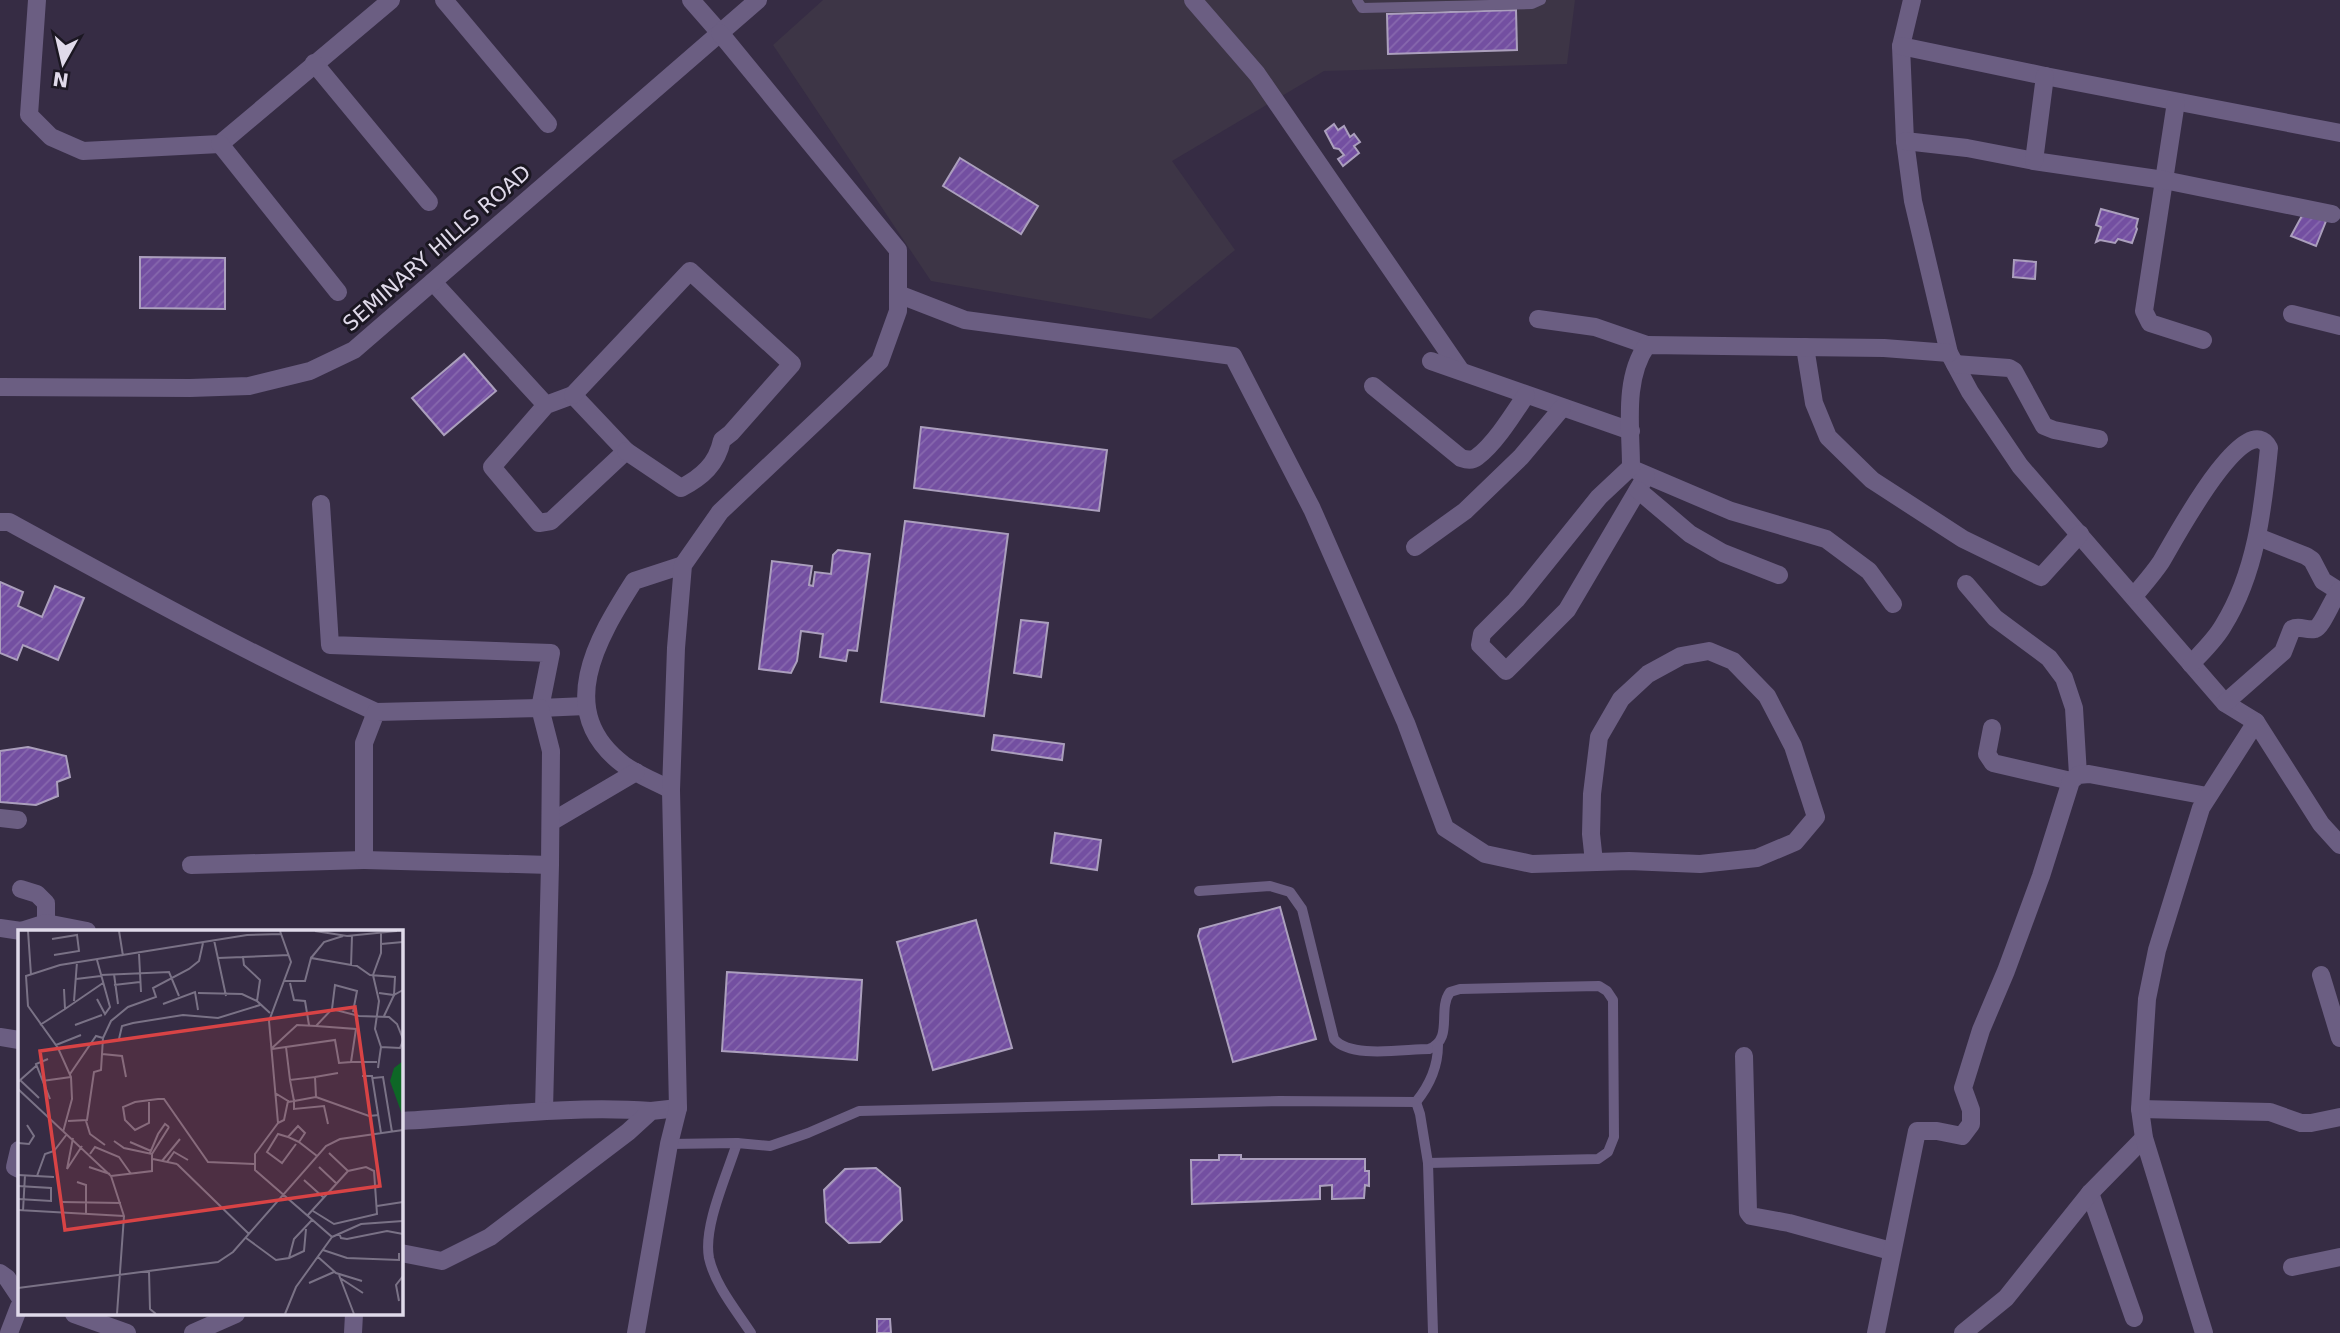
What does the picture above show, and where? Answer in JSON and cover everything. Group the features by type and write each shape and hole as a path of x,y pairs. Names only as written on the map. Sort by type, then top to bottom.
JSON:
{"street":[{"path":"37,0 29,115 51,137 83,151 220,144 391,0"},
{"path":"444,0 548,124"},
{"path":"636,1333 669,1144 678,1108 671,790 676,648 683,565 720,512 880,361 898,311 898,250 691,0"},
{"name":"SEMINARY HILLS ROAD","path":"0,387 248,386 310,371 354,350 758,0"},
{"path":"1193,0 1257,74 1461,371"},
{"path":"1912,0 1901,46 1905,141 1913,201 1952,358 1970,393 2020,466 2225,703 2256,722 2321,824 2340,845"},
{"path":"1901,46 2340,133"},
{"path":"314,63 429,202"},
{"path":"2034,161 2045,76"},
{"path":"2176,102 2144,311 2150,323 2203,340"},
{"path":"1905,141 1967,148 2164,180 2332,214"},
{"path":"220,144 338,292"},
{"path":"573,395 626,451 681,488 706,472 719,453 722,440 792,364 690,271 573,395 546,405 492,467 539,523 551,521 626,451"},
{"path":"433,282 546,405"},
{"path":"898,295 965,320 1233,356 1312,509 1406,723 1445,828 1485,853 1532,864 1700,864 1757,858 1795,842 1816,817 1793,746 1767,696 1733,661 1709,651 1681,656 1648,674 1620,699 1599,737 1592,794 1591,834 1594,862"},
{"path":"2292,314 2340,326"},
{"path":"1538,319 1595,327 1647,345 1884,348 2009,368 2014,371 2044,426 2099,439"},
{"path":"1647,345 1641,353 1631,381 1631,431 1638,478 1690,534 1723,553 1779,575"},
{"path":"1805,347 1814,403 1828,436 1872,480 1963,539 2041,577 2080,534"},
{"path":"1431,361 1631,431"},
{"path":"1373,386 1461,458 1469,460 1477,457 1507,424 1526,395"},
{"path":"1415,547 1465,511 1521,457 1562,408"},
{"path":"2134,596 2160,564 2208,483 2233,453 2253,440 2262,439 2269,448 2258,537 2235,606 2222,629 2191,664"},
{"path":"1638,478 1567,610 1506,671 1480,645 1482,634 1516,600 1599,497 1638,478 1731,511 1826,539 1868,571 1893,604"},
{"path":"321,504 330,645 551,653 540,708 551,751 544,1110"},
{"path":"0,522 9,522 299,677 376,712 586,706"},
{"path":"2225,703 2283,652 2292,629 2298,626 2313,629 2319,626 2339,590 2323,581 2312,560 2306,556 2258,537"},
{"path":"671,790 624,765 594,734 586,706 590,665 607,623 634,581 683,565"},
{"path":"1876,1333 1917,1131 1937,1131 1962,1136 1971,1124 1971,1110 1963,1088 1981,1030 2006,971 2075,778 2074,708 2064,678 2049,658 1995,618 1966,584"},
{"path":"364,860 364,743 376,712"},
{"path":"2204,1333 2144,1138 2140,1109 2147,999 2157,950 2201,808 2256,722"},
{"path":"1992,728 1987,754 1993,764 2075,778 2089,774 2207,796"},
{"path":"551,822 636,772"},
{"path":"191,865 364,860 550,865"},
{"path":"21,889 37,894 46,903 46,923"},
{"path":"24,930 46,923 81,930"},
{"path":"0,928 18,931"},
{"path":"2321,975 2340,1038"},
{"path":"0,1037 18,1040"},
{"path":"1744,1056 1748,1212 1751,1216 1789,1223 1891,1251"},
{"path":"402,1121 544,1110 651,1111 678,1108"},
{"path":"2140,1109 2263,1112 2301,1123 2340,1116"},
{"path":"402,1253 442,1261 490,1237 628,1132 651,1111"},
{"path":"1963,1333 2006,1298 2090,1193 2144,1138"},
{"path":"2090,1193 2134,1318"},
{"path":"2292,1267 2340,1257"},
{"path":"0,1273 7,1278 18,1294"},
{"path":"9,1333 18,1310"},
{"path":"80,1316 127,1333"},
{"path":"193,1333 231,1316"}],"lane":[{"path":"1357,0 1362,8 1532,4 1541,0"},
{"path":"1199,891 1270,886 1290,892 1302,909 1334,1039 1340,1046 1354,1051 1429,1049 1438,1045 1443,1038 1445,999 1450,992 1460,989 1599,986 1607,991 1613,1000 1614,1137 1608,1152 1598,1158 1428,1163"},
{"path":"1416,1102 1425,1090 1438,1059 1438,1045"},
{"path":"669,1144 737,1143 770,1146 859,1111 1279,1101 1416,1102"},
{"path":"1416,1102 1428,1163 1433,1333"},
{"path":"737,1143 709,1228 709,1257 717,1279 751,1333"}],"shaded area":[{"path":"823,0 1575,0 1567,64 1324,71 1172,161 1235,250 1151,319 931,281 773,45"}],"building":[{"path":"1516,10 1517,50 1388,54 1387,14"},
{"path":"1334,124 1338,130 1344,126 1350,137 1354,134 1360,142 1354,146 1359,153 1343,166 1338,159 1344,155 1334,148 1325,131"},
{"path":"960,158 1038,206 1021,234 943,186"},
{"path":"2101,209 2138,219 2132,243 2118,239 2115,243 2100,240 2096,242 2101,227 2096,225"},
{"path":"2304,212 2326,221 2316,246 2291,236"},
{"path":"140,257 225,258 225,309 140,308"},
{"path":"2014,260 2036,262 2035,279 2013,277"},
{"path":"464,354 496,391 444,435 412,398"},
{"path":"921,427 1107,450 1099,511 914,488"},
{"path":"905,521 1008,534 984,716 881,702"},
{"path":"838,550 870,554 857,651 848,650 846,661 820,657 823,634 801,631 797,661 791,673 759,669 772,561 812,566 809,585 813,586 815,572 831,574 833,555"},
{"path":"0,582 23,592 18,606 42,617 55,586 84,598 58,660 23,645 17,660 0,653"},
{"path":"1021,620 1048,623 1041,677 1014,673"},
{"path":"994,735 1064,744 1062,760 992,750"},
{"path":"28,747 66,756 70,777 57,782 58,796 36,805 0,802 0,751"},
{"path":"1055,833 1101,840 1097,870 1051,863"},
{"path":"1280,907 1316,1039 1233,1062 1198,936 1200,929"},
{"path":"976,920 1012,1048 933,1070 897,942"},
{"path":"727,972 862,980 857,1060 722,1051"},
{"path":"1219,1155 1241,1155 1241,1159 1365,1159 1365,1171 1369,1171 1369,1186 1365,1185 1364,1198 1332,1199 1332,1185 1320,1186 1320,1199 1192,1204 1191,1160 1219,1160"},
{"path":"876,1168 900,1188 902,1220 880,1242 849,1243 826,1222 824,1190 845,1169"},
{"path":"877,1319 890,1319 891,1333 877,1333"}]}
